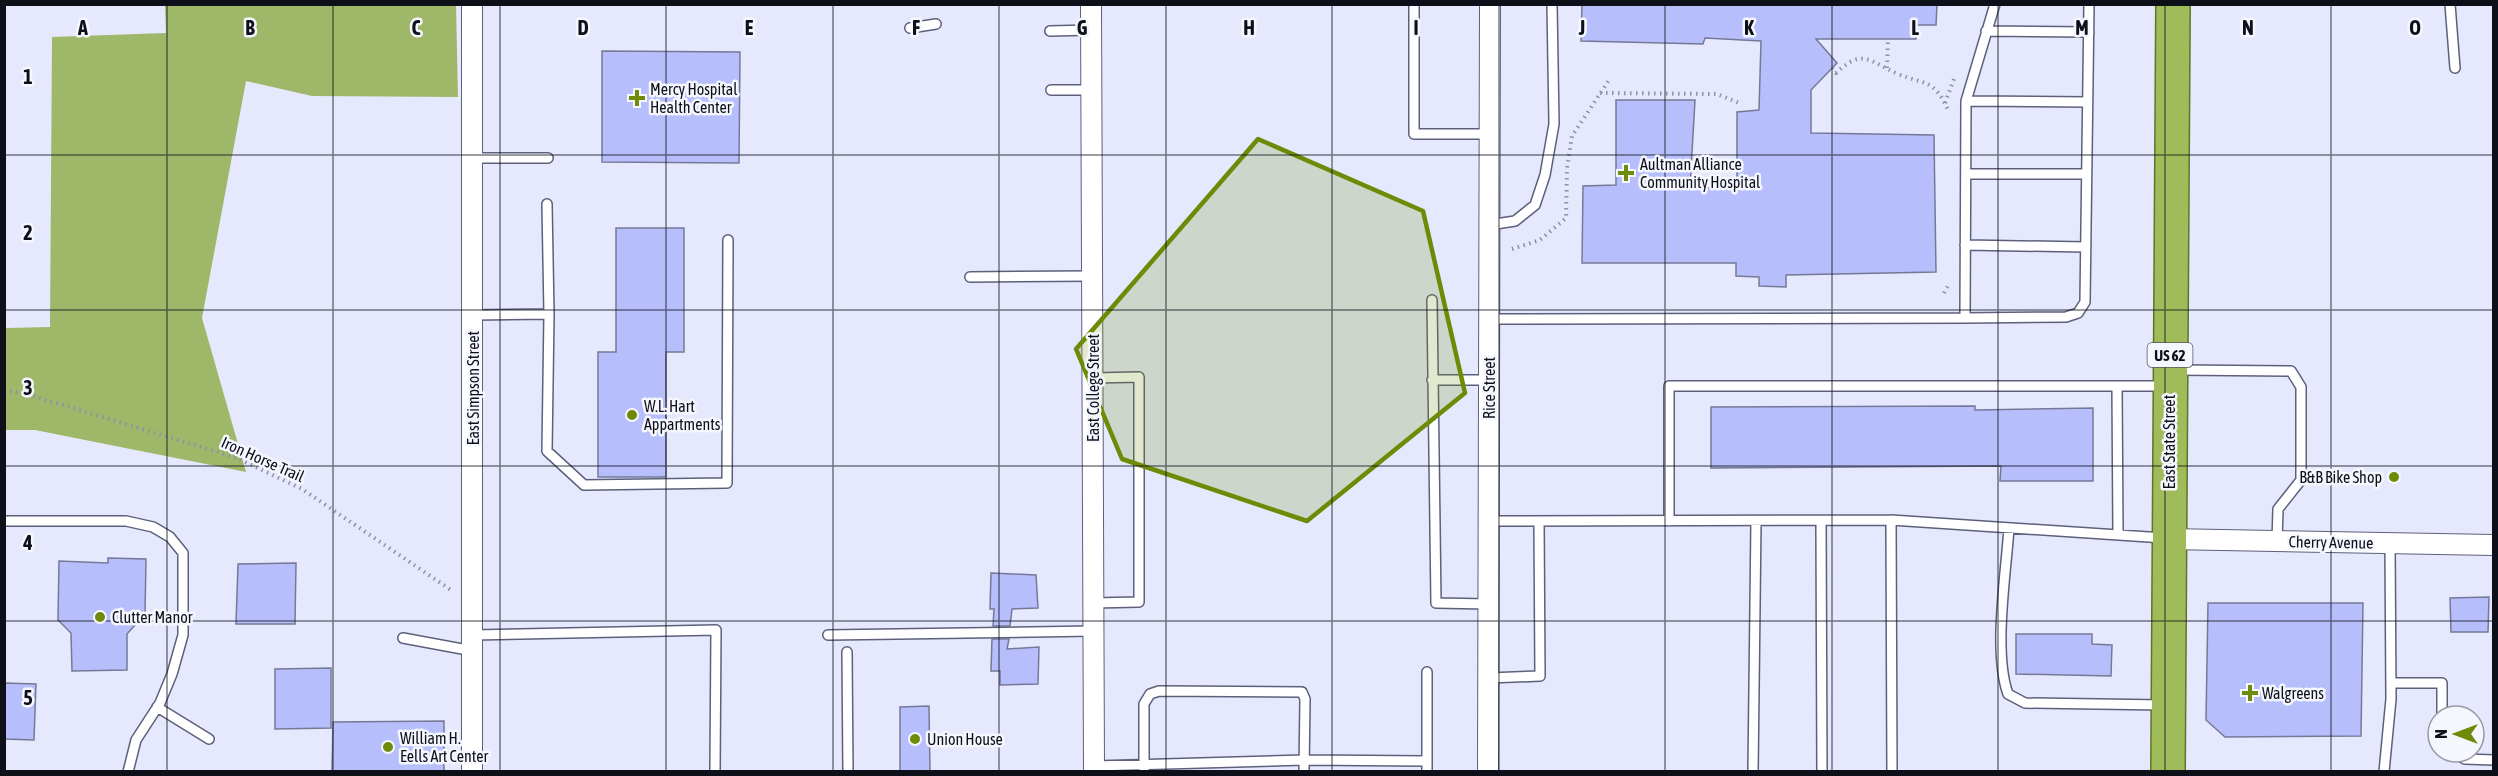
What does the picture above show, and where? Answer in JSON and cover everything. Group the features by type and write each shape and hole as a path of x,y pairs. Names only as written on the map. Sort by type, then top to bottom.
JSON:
{"highway":[{"name":"East State Street","path":"2168,771 2173,4"}],"street":[{"name":"East Simpson Street","path":"472,4 472,771"},
{"name":"East College Street","path":"1091,4 1094,769"},
{"name":"Rice Street","path":"1488,771 1490,4"},
{"name":"Cherry Avenue","path":"2168,539 2493,545"}],"lane":[{"path":"1414,4 1414,134 1490,134"},
{"path":"1489,225 1515,221 1535,205 1545,176 1554,124 1552,4"},
{"path":"1965,318 1966,100 1995,4"},
{"path":"1489,318 1965,318 2066,317 2078,313 2085,302 2089,4"},
{"path":"2450,4 2455,68"},
{"path":"910,28 936,24"},
{"path":"1050,31 1091,30"},
{"path":"1986,31 2089,32"},
{"path":"1051,90 1091,90"},
{"path":"1966,100 2087,102"},
{"path":"472,158 548,158"},
{"path":"1966,174 2086,174"},
{"path":"547,204 549,314 547,451 584,485 727,483 728,240"},
{"path":"1965,245 2086,247"},
{"path":"970,277 1092,276"},
{"path":"1432,300 1436,603 1488,604"},
{"path":"473,315 549,314"},
{"path":"1669,521 1669,386 2117,386 2170,378 2291,371 2301,387 2301,480 2278,509 2277,541"},
{"path":"1093,378 1138,377 1138,602 1093,603"},
{"path":"1432,380 1489,380"},
{"path":"2117,386 2118,535"},
{"path":"4,520 126,521 153,526 170,537 183,553 183,635 172,674 157,707 136,740 128,771"},
{"path":"1489,521 1891,520 2168,539"},
{"path":"1891,520 1892,771"},
{"path":"1488,678 1540,676 1539,521"},
{"path":"1753,771 1756,521"},
{"path":"1821,521 1822,771"},
{"path":"2009,528 2002,623 2003,680 2008,694 2025,703 2168,705"},
{"path":"2384,771 2391,683 2390,543"},
{"path":"403,638 472,643 716,630 715,771"},
{"path":"828,635 1093,631"},
{"path":"847,652 848,771"},
{"path":"1426,771 1427,672"},
{"path":"2391,683 2442,683 2442,704"},
{"path":"1144,767 1144,704 1150,694 1159,691 1302,692 1305,699 1304,771"},
{"path":"157,707 208,739"},
{"path":"1094,769 1305,760 1427,761"}],"path":[{"path":"1887,68 1888,39"},
{"path":"1832,68 1836,73 1849,61 1872,59 1898,74 1928,82 1949,112"},
{"path":"1599,93 1717,94 1742,104"},
{"path":"1944,293 1952,279"},
{"name":"Iron Horse Trail","path":"4,391 20,392 237,458 302,489 453,591"}],"highlighted area":[{"path":"1258,139 1423,211 1465,393 1307,521 1122,459 1076,349"}],"green space":[{"path":"165,5 456,5 458,97 312,96 246,81 202,318 246,472 35,430 5,430 5,328 50,327 52,37 166,33"}],"building":[{"path":"1582,4 1937,4 1936,25 1915,25 1916,39 1816,39 1837,63 1811,90 1811,133 1934,135 1936,272 1786,275 1786,287 1759,286 1759,277 1736,276 1736,263 1582,263 1583,186 1616,185 1616,100 1695,100 1690,187 1737,189 1737,112 1759,110 1761,41 1705,38 1703,44 1581,41"},
{"path":"602,51 740,52 739,163 602,162"},
{"name":"W.L. Hart Appartments","path":"616,228 684,228 684,352 666,352 666,477 598,477 598,352 616,352"},
{"path":"1975,406 1975,410 2093,408 2093,481 2000,481 2001,466 1711,468 1711,407"},
{"name":"Clutter Manor","path":"108,558 146,559 145,614 127,634 127,670 72,671 71,633 58,620 59,561 108,563"},
{"path":"296,563 295,624 236,624 238,564"},
{"path":"991,573 1036,575 1038,608 1012,609 1010,626 993,626 994,609 990,609"},
{"path":"2489,597 2488,632 2451,632 2450,598"},
{"name":"Walgreens","path":"2208,603 2363,603 2361,736 2225,737 2206,720"},
{"path":"2016,634 2092,634 2092,644 2112,645 2111,676 2016,674"},
{"path":"992,639 1009,639 1007,649 1039,647 1038,684 1000,685 1000,671 991,671"},
{"path":"331,668 331,728 275,729 275,669"},
{"path":"4,683 36,684 34,740 4,739"},
{"name":"Union House","path":"929,706 930,771 900,771 900,707"},
{"name":"William H. Eells Art Center","path":"444,721 444,771 332,771 333,722"}],"place":[{"name":"Mercy Hospital Health Center","path":"637,98"},
{"name":"Aultman Alliance Community Hospital","path":"1626,173"},
{"name":"W.L. Hart Appartments","path":"632,415"},
{"name":"B&B Bike Shop","path":"2394,477"},
{"name":"Clutter Manor","path":"100,617"},
{"name":"Walgreens","path":"2250,693"},
{"name":"Union House","path":"915,739"},
{"name":"William H. Eells Art Center","path":"388,747"}]}
